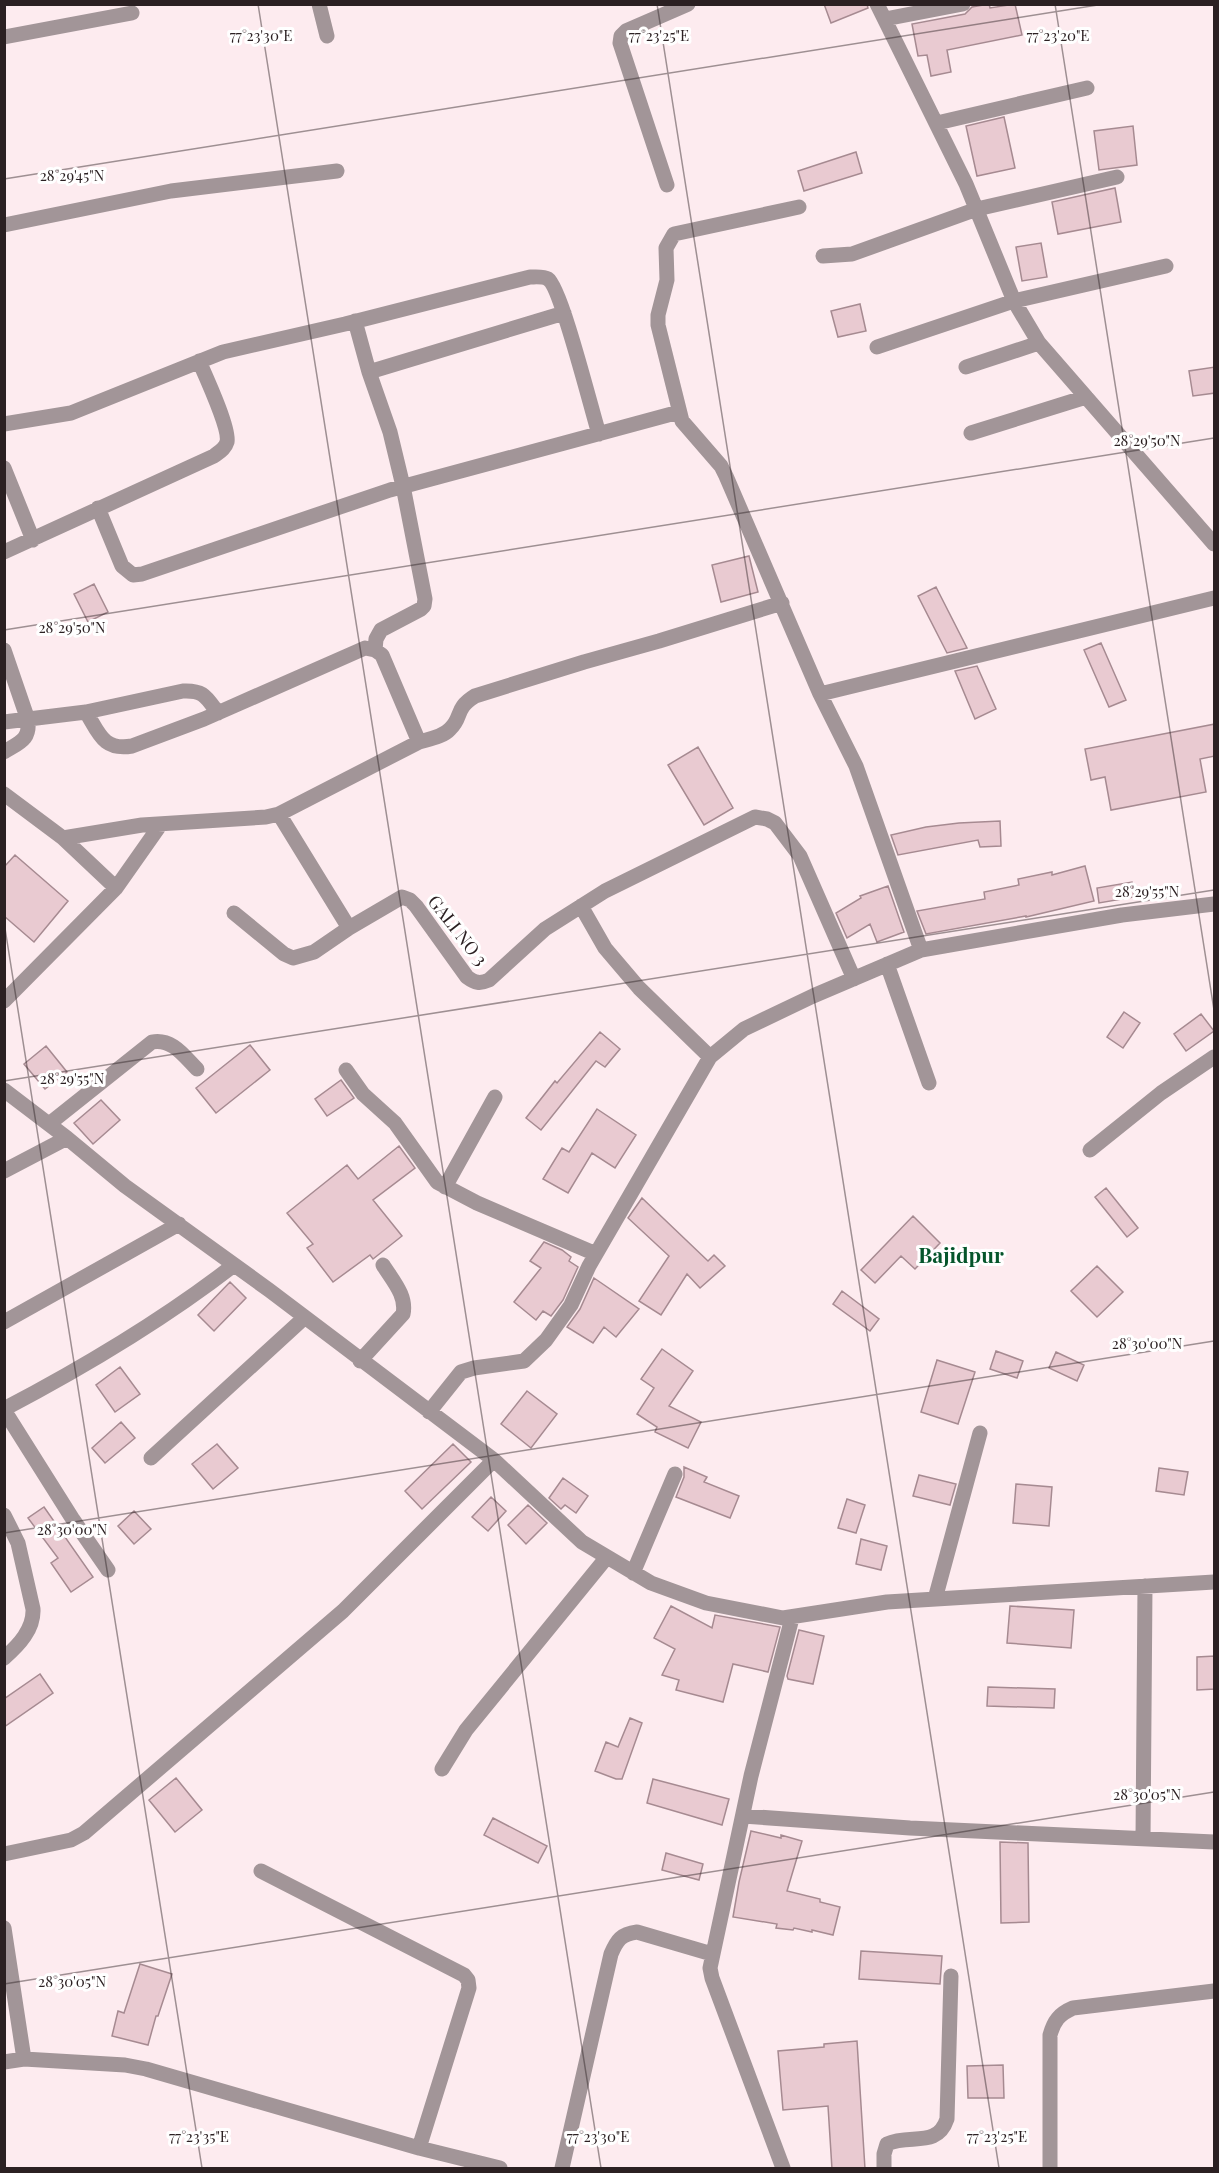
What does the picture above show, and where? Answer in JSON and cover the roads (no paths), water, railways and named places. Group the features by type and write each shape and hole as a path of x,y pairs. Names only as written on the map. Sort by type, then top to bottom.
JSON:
{"street":[{"path":"319,4 327,36"},
{"path":"667,185 620,43 621,36 626,31 688,4"},
{"path":"876,4 937,123 977,209 1014,301 1039,343 1215,544"},
{"path":"885,20 963,4"},
{"path":"4,37 132,13"},
{"path":"937,123 1088,88"},
{"path":"4,225 171,191 337,171"},
{"path":"823,256 852,254 977,209 1117,177"},
{"path":"799,207 674,234 666,248 667,279 658,315 658,325 680,412 687,428 721,466 726,476 820,694 856,766 921,950"},
{"path":"877,347 1014,301 1166,266"},
{"path":"4,424 71,413 223,352 530,277 540,277 548,278 553,284 564,314 598,434"},
{"path":"369,372 564,314"},
{"path":"355,321 369,372 387,420 403,486 424,599 424,606 381,630 376,639 375,650"},
{"path":"966,367 1039,343"},
{"path":"4,552 214,456 224,449 227,441 226,429 200,361"},
{"path":"971,433 1086,397"},
{"path":"98,508 122,566 133,575 142,574 403,486 680,412"},
{"path":"4,468 33,540"},
{"path":"820,694 1215,598"},
{"path":"63,838 161,824 266,817 279,814 419,742 443,735 455,723 459,710 465,702 475,696 782,603"},
{"path":"86,712 103,739 112,747 132,747 218,713 365,648 375,650 382,655 419,742"},
{"path":"4,650 28,720 29,730 27,736 4,752"},
{"path":"4,722 86,712 183,691 205,694 218,713"},
{"path":"4,794 63,838 116,888"},
{"path":"234,913 284,954 293,958 314,952 349,928 279,814"},
{"path":"710,1057 639,988 604,948 581,906 620,883 747,819 755,817 767,819 775,823 800,856 854,979"},
{"path":"4,1001 116,888 161,824"},
{"name":"GALI NO 3","path":"349,928 394,900 402,897 410,900 468,977 474,982 481,983 489,980 545,929 581,906"},
{"path":"429,1412 461,1372 474,1368 516,1363 530,1357 546,1340 572,1305 596,1254 710,1057 744,1029 921,950 1122,915 1215,904"},
{"path":"887,964 929,1083"},
{"path":"49,1124 152,1042 161,1040 170,1043 197,1069"},
{"path":"1090,1150 1161,1093 1215,1056"},
{"path":"346,1070 363,1094 379,1106 395,1123 437,1182 596,1254"},
{"path":"4,1090 125,1186 234,1264 494,1461 582,1542 651,1583 706,1603 774,1617 792,1618 887,1602 1215,1582"},
{"path":"445,1187 495,1097"},
{"path":"4,1171 67,1138"},
{"path":"4,1322 179,1224"},
{"path":"108,1570 72,1518 4,1410 59,1380 175,1308 234,1264"},
{"path":"360,1361 403,1314 405,1305 403,1297 383,1265"},
{"path":"151,1458 304,1318"},
{"path":"935,1599 980,1433"},
{"path":"4,1854 71,1840 84,1833 343,1611 494,1461"},
{"path":"633,1573 675,1474"},
{"path":"4,1515 18,1543 33,1609 33,1618 16,1647 4,1658"},
{"path":"442,1769 466,1730 607,1557"},
{"path":"1143,1839 1145,1586"},
{"path":"783,2169 710,1968 743,1816 792,1618"},
{"path":"743,1816 910,1828 1215,1842"},
{"path":"261,1871 468,1980 469,1988 419,2148"},
{"path":"4,1928 24,2059"},
{"path":"562,2169 611,1953 618,1939 628,1933 637,1932 712,1954"},
{"path":"884,2169 887,2144 896,2140 930,2138 944,2129 947,2119 951,1976"},
{"path":"1050,2169 1050,2035 1054,2022 1062,2013 1073,2008 1215,1991"},
{"path":"4,2062 24,2059 125,2065 146,2069 419,2148 500,2169"}],"district":[{"name":"Bajidpur","path":"961,1254"}]}
